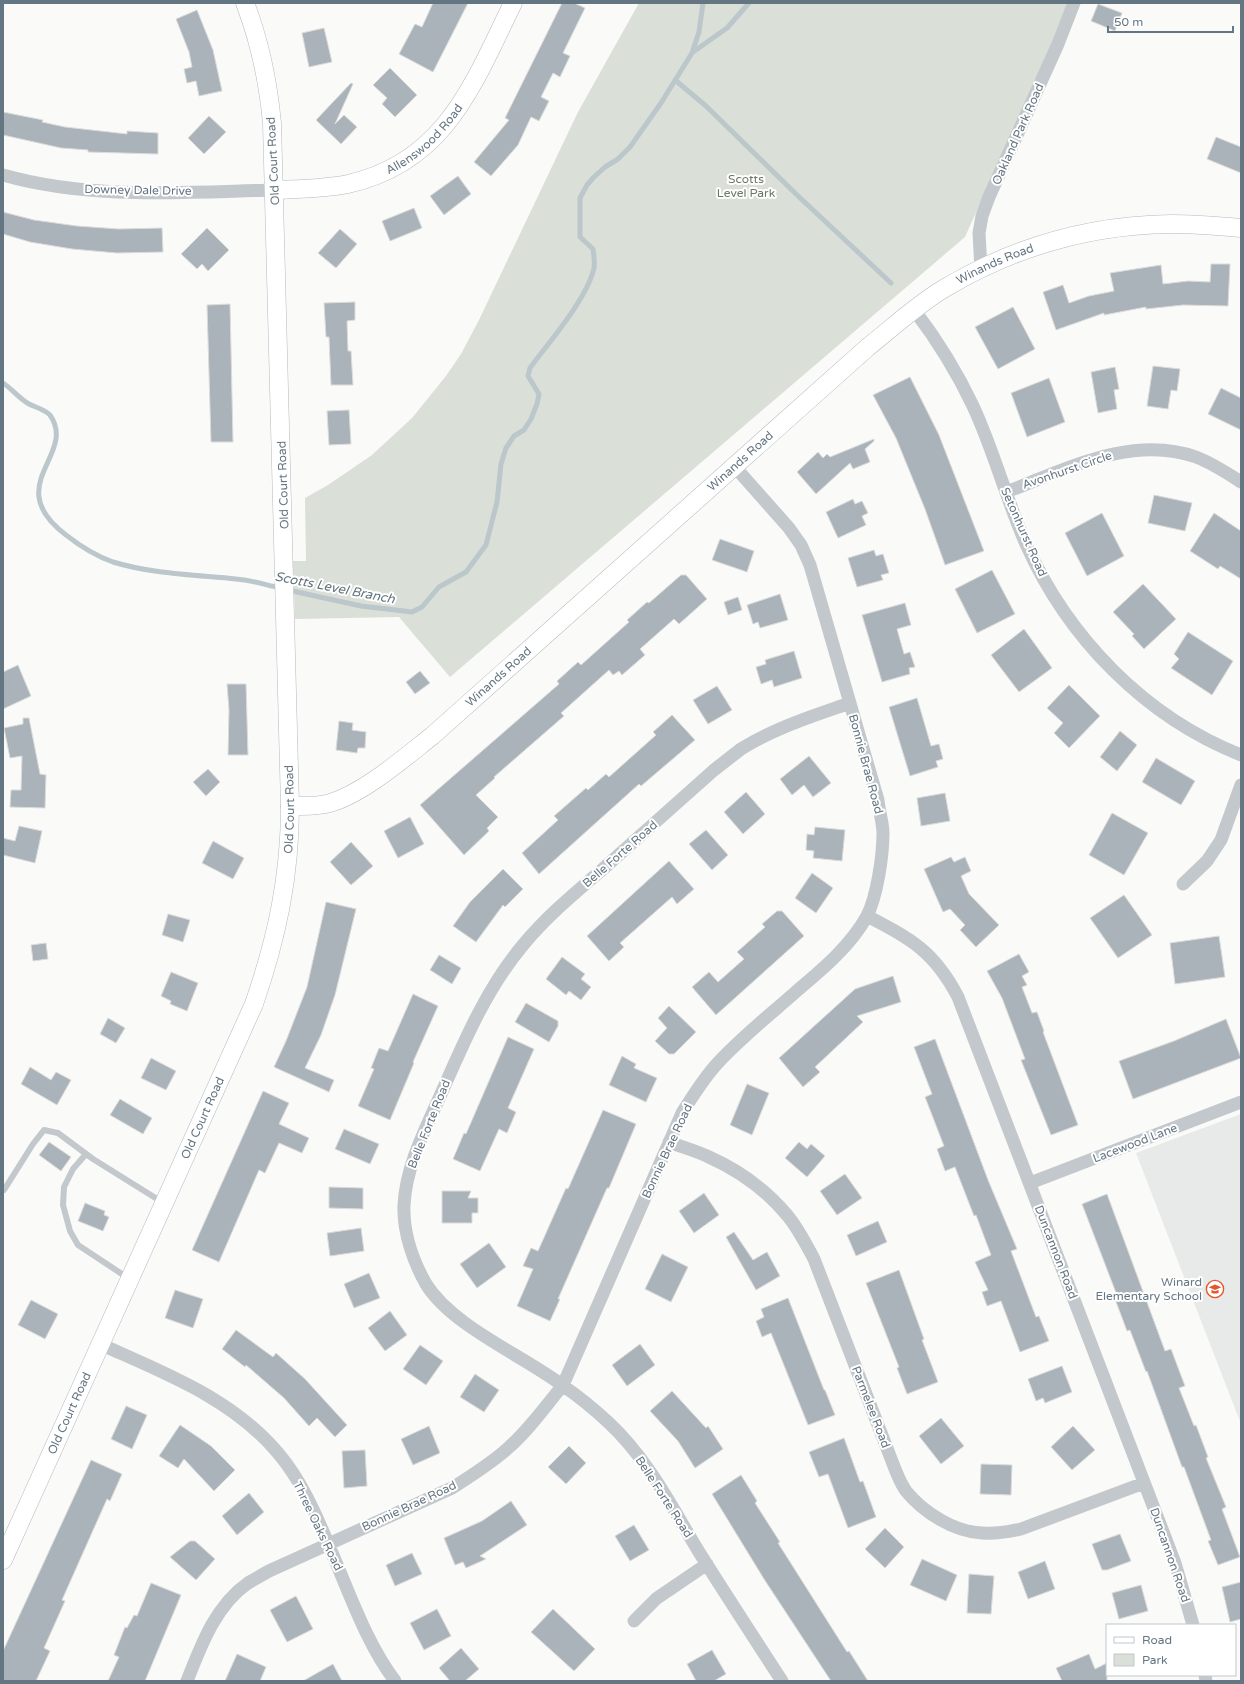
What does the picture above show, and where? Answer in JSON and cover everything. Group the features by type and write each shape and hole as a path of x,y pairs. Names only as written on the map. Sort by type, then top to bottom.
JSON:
{"main road":[{"name":"Old Court Road","path":"3,1560 8,1536 100,1344 254,1004 278,922 285,887 288,859 290,806 275,190 269,89 256,31 245,3"},
{"name":"Allenswood Road","path":"275,190 347,184 376,176 400,163 426,145 447,125 466,97 513,3"},
{"name":"Winands Road","path":"290,806 309,806 330,803 348,795 402,760 432,736 868,347 945,288 981,269 1024,250 1084,233 1144,225 1172,224 1241,228"}],"street":[{"name":"Oakland Park Road","path":"981,269 979,233 982,216 989,197 1058,44 1074,3"},
{"name":"Downey Dale Drive","path":"3,175 64,187 110,192 275,190"},
{"name":"Setonhurst Road","path":"915,311 935,337 973,406 1026,544 1060,606 1100,657 1122,680 1169,716 1196,734 1224,749 1241,755"},
{"name":"Avonhurst Circle","path":"1006,492 1091,460 1119,452 1145,449 1171,451 1195,457 1218,468 1241,482"},
{"name":"Bonnie Brae Road","path":"187,1681 213,1621 230,1600 247,1584 269,1571 328,1543 452,1488 478,1472 507,1449 535,1421 563,1385 669,1142 696,1089 715,1066 740,1041 825,967 849,941 867,916 876,889 881,861 883,832 878,800 810,565 801,545 789,528 735,467"},
{"name":"Belle Forte Road","path":"782,1681 706,1564 656,1481 634,1452 609,1424 563,1385 466,1324 445,1307 428,1286 414,1260 407,1234 404,1208 407,1182 416,1151 471,1025 495,982 523,945 556,910 714,770 741,750 777,730 803,719 850,703"},
{"path":"1183,884 1207,861 1221,840 1241,785"},
{"name":"Duncannon Road","path":"867,916 903,935 936,961 948,978 958,997 1174,1563 1193,1624"},
{"name":"Lacewood Lane","path":"1030,1183 1241,1102"},
{"name":"Parmelee Road","path":"669,1142 708,1156 750,1181 786,1215 801,1235 814,1259 895,1469 905,1490 929,1512 944,1522 963,1530 980,1533 1001,1533 1021,1530 1144,1483"},
{"name":"Three Oaks Road","path":"100,1344 187,1383 221,1403 248,1423 278,1454 303,1490 328,1543 369,1638 395,1681"},
{"path":"634,1621 657,1598 706,1564"}],"lane":[{"path":"4,1190 33,1144 44,1130 58,1133 86,1154 164,1202"},
{"path":"86,1154 73,1168 64,1188 63,1205 70,1231 78,1245 129,1279"}],"shaded area":[{"name":"Winard Elementary School","path":"1241,1114 1241,1424 1136,1153"}],"green space":[{"name":"Scotts Level Park","path":"639,3 1070,3 965,237 450,677 399,617 295,619 293,561 306,561 305,498 328,485 372,455 412,418 446,376 461,354 479,320 578,112"}],"building":[{"path":"433,3 468,3 433,72 399,54 415,24 422,27"},
{"path":"562,3 574,3 585,8 563,53 570,56 560,77 553,73 541,97 549,101 539,121 531,117 518,145 491,176 474,162 509,120 505,118"},
{"path":"1098,4 1122,13 1115,31 1091,21"},
{"path":"197,10 213,50 222,91 199,96 196,81 187,83 184,69 192,67 189,52 176,19"},
{"path":"324,28 332,62 309,67 302,33"},
{"path":"390,68 417,95 395,117 382,104 387,98 373,85"},
{"path":"351,83 353,84 335,124 344,115 357,127 341,144 316,120"},
{"path":"3,112 43,120 42,122 65,127 127,134 127,131 158,133 158,154 88,152 88,150 61,148 3,135"},
{"path":"209,116 226,132 204,154 188,138"},
{"path":"1216,137 1241,147 1241,173 1207,159"},
{"path":"458,176 471,194 444,215 430,196"},
{"path":"414,208 422,228 390,241 382,221"},
{"path":"3,212 34,220 77,226 119,229 162,228 163,252 117,253 72,249 30,242 3,234"},
{"path":"207,228 229,250 208,271 202,264 197,269 181,254"},
{"path":"340,229 357,244 336,268 318,253"},
{"path":"1211,264 1230,264 1228,306 1183,305 1146,309 1146,307 1104,315 1104,313 1056,330 1043,292 1063,285 1069,303 1089,296 1114,291 1110,273 1161,265 1163,284 1188,281 1210,282"},
{"path":"355,302 355,320 347,321 348,351 351,351 353,385 331,385 329,337 326,337 324,303"},
{"path":"230,304 233,442 211,442 207,305"},
{"path":"1013,307 1035,349 998,369 975,327"},
{"path":"1153,366 1180,369 1177,391 1171,390 1168,409 1147,406"},
{"path":"1115,367 1119,389 1114,390 1117,409 1098,413 1091,372"},
{"path":"910,377 939,435 984,551 945,565 925,509 896,438 873,395"},
{"path":"1049,378 1065,422 1027,437 1011,393"},
{"path":"1221,388 1241,398 1241,430 1208,414"},
{"path":"349,410 351,444 329,445 327,411"},
{"path":"874,439 874,441 865,449 870,462 853,469 850,463 816,494 797,472 818,452 823,458 827,454 830,457"},
{"path":"1154,495 1192,503 1185,531 1148,523"},
{"path":"853,499 855,504 862,501 868,513 862,516 866,525 838,538 826,512"},
{"path":"1102,513 1124,556 1087,576 1065,533"},
{"path":"1214,513 1241,531 1241,579 1220,566 1218,569 1190,551"},
{"path":"720,539 754,551 747,572 712,560"},
{"path":"874,550 876,556 883,554 889,573 881,575 883,580 857,587 848,558"},
{"path":"992,570 1015,614 977,633 955,589"},
{"path":"681,575 686,575 707,599 679,624 674,619 640,649 645,655 622,675 619,671 613,675 609,670 561,713 564,716 494,777 495,778 476,795 498,817 487,828 489,831 464,855 420,805 559,684 557,681 578,662 581,665 629,622 627,620 647,602 649,603"},
{"path":"1143,584 1176,619 1144,649 1132,636 1134,634 1113,612"},
{"path":"780,594 788,620 760,628 758,622 753,624 747,605"},
{"path":"738,597 742,610 728,615 724,602"},
{"path":"905,603 911,625 897,629 904,654 910,652 915,667 909,668 910,674 882,682 862,615"},
{"path":"1024,629 1052,668 1019,692 991,655"},
{"path":"1188,632 1233,661 1212,695 1171,668 1179,659 1174,654"},
{"path":"794,651 802,678 774,687 772,680 761,684 756,667 766,664 765,660"},
{"path":"18,665 31,696 3,709 3,672"},
{"path":"420,671 430,683 415,694 406,682"},
{"path":"227,684 246,684 248,755 228,755 229,710"},
{"path":"1069,685 1100,716 1069,748 1054,733 1063,723 1047,708"},
{"path":"717,686 732,710 708,724 693,700"},
{"path":"917,698 931,746 939,744 943,759 936,761 938,767 910,776 889,707"},
{"path":"672,715 695,740 641,786 639,784 539,874 522,853 558,820 554,816 586,788 588,790 606,774 609,777 656,735 653,732"},
{"path":"23,718 29,718 40,774 46,775 45,808 10,807 11,790 21,790 22,756 10,758 4,728 23,724"},
{"path":"339,721 353,723 352,730 366,732 365,748 358,748 357,753 336,750"},
{"path":"1120,731 1137,745 1117,771 1100,757"},
{"path":"809,756 831,783 813,797 804,785 792,795 780,779"},
{"path":"1156,758 1195,781 1181,805 1142,782"},
{"path":"208,769 220,782 206,796 193,782"},
{"path":"746,792 765,814 743,834 724,812"},
{"path":"945,793 950,821 921,826 917,798"},
{"path":"1112,813 1148,833 1124,875 1089,855"},
{"path":"410,817 424,844 398,858 384,831"},
{"path":"19,826 42,831 35,863 3,855 3,838 15,841"},
{"path":"815,827 845,830 842,861 813,858 814,851 806,850 807,834 814,835"},
{"path":"706,830 728,855 712,870 689,844"},
{"path":"213,841 244,858 233,879 202,863"},
{"path":"351,842 373,866 351,885 330,862"},
{"path":"951,857 954,862 965,857 971,871 961,876 969,894 999,925 976,947 960,930 965,925 950,909 943,912 924,869"},
{"path":"669,861 694,889 677,904 672,897 620,943 624,947 609,961 587,936"},
{"path":"503,869 523,889 505,907 503,905 476,942 453,926 470,902"},
{"path":"812,873 833,888 816,913 795,898"},
{"path":"1124,895 1152,935 1118,958 1090,918"},
{"path":"326,902 356,909 335,995 321,1035 305,1068 334,1080 329,1092 274,1067 307,987"},
{"path":"777,911 782,911 804,936 716,1015 692,987 709,972 718,982 744,959 737,952 765,927 762,924"},
{"path":"168,914 190,920 183,942 162,935"},
{"path":"1219,936 1225,977 1175,984 1170,943"},
{"path":"46,943 48,959 33,961 31,945"},
{"path":"1019,954 1029,972 1022,976 1027,985 1022,987 1032,1013 1037,1012 1078,1125 1051,1135 1021,1060 1025,1059 1002,998 987,971"},
{"path":"439,955 461,968 452,984 430,970"},
{"path":"562,957 585,974 581,979 591,987 581,1000 569,991 566,995 546,979"},
{"path":"171,972 198,983 187,1011 170,1004 171,1001 161,996"},
{"path":"893,976 901,1002 857,1016 863,1022 815,1067 820,1072 803,1087 779,1058 855,989"},
{"path":"413,994 438,1006 413,1062 414,1063 390,1120 358,1106 374,1069 371,1068 379,1048 388,1051"},
{"path":"526,1003 558,1021 558,1026 549,1042 515,1022"},
{"path":"669,1006 696,1032 674,1054 669,1054 655,1041 667,1028 658,1018"},
{"path":"108,1018 125,1028 116,1043 100,1034"},
{"path":"1226,1019 1241,1058 1133,1099 1119,1061 1174,1041"},
{"path":"508,1037 534,1049 508,1108 516,1112 507,1133 499,1129 480,1171 453,1159 464,1133 466,1134"},
{"path":"935,1039 988,1180 1017,1249 1011,1251 1036,1317 1039,1316 1049,1341 1020,1352 1001,1301 987,1306 982,1292 988,1290 975,1262 991,1255 976,1215 974,1216 955,1167 945,1171 937,1149 944,1146 925,1097 932,1094 914,1047"},
{"path":"622,1056 636,1064 634,1068 657,1078 646,1102 609,1085"},
{"path":"151,1058 176,1071 166,1090 141,1078"},
{"path":"30,1067 51,1080 56,1072 71,1080 57,1105 21,1084"},
{"path":"747,1084 769,1093 752,1135 730,1125"},
{"path":"263,1091 289,1103 279,1124 309,1138 302,1153 279,1143 265,1173 259,1170 219,1262 192,1250"},
{"path":"120,1099 152,1118 143,1134 110,1115"},
{"path":"603,1110 636,1124 609,1188 607,1188 558,1299 560,1299 550,1321 517,1306 533,1269 523,1266 531,1248 538,1251 566,1188 568,1189"},
{"path":"344,1129 379,1144 370,1164 335,1149"},
{"path":"49,1142 71,1157 61,1171 39,1155"},
{"path":"799,1142 807,1149 811,1144 825,1156 807,1177 785,1158"},
{"path":"845,1174 862,1198 837,1215 820,1191"},
{"path":"329,1187 363,1188 363,1209 329,1208"},
{"path":"442,1191 471,1191 468,1198 478,1198 478,1213 472,1213 472,1223 442,1223"},
{"path":"704,1193 719,1215 694,1233 679,1211"},
{"path":"1107,1194 1165,1351 1171,1349 1185,1386 1179,1388 1194,1426 1196,1425 1208,1457 1206,1458 1226,1507 1222,1509 1240,1557 1218,1565 1208,1541 1211,1540 1184,1467 1182,1467 1147,1371 1146,1372 1130,1330 1127,1331 1115,1299 1118,1298 1082,1204"},
{"path":"85,1203 105,1211 104,1215 109,1217 103,1231 78,1221"},
{"path":"878,1221 887,1242 856,1256 847,1235"},
{"path":"361,1228 364,1251 330,1256 327,1233"},
{"path":"734,1232 753,1260 767,1252 780,1276 756,1290 726,1237"},
{"path":"489,1243 506,1267 477,1288 460,1264"},
{"path":"662,1254 688,1267 671,1302 645,1289"},
{"path":"899,1270 924,1339 922,1340 938,1382 907,1394 897,1368 899,1367 866,1283"},
{"path":"369,1273 380,1298 354,1308 344,1284"},
{"path":"175,1290 203,1299 193,1328 165,1318"},
{"path":"788,1298 835,1415 808,1425 771,1333 762,1337 756,1321 764,1317 761,1309"},
{"path":"31,1300 58,1314 45,1339 18,1325"},
{"path":"390,1311 407,1335 385,1351 368,1328"},
{"path":"236,1330 273,1357 276,1353 305,1379 347,1425 335,1437 317,1418 309,1426 284,1398 246,1365 245,1367 222,1349"},
{"path":"640,1344 655,1365 627,1386 612,1365"},
{"path":"420,1345 443,1361 426,1385 403,1369"},
{"path":"1062,1366 1072,1392 1045,1403 1043,1398 1036,1401 1028,1379"},
{"path":"475,1374 499,1390 484,1412 460,1397"},
{"path":"672,1391 706,1428 708,1426 723,1449 695,1468 678,1441 650,1411"},
{"path":"126,1406 147,1415 132,1449 111,1439"},
{"path":"941,1418 964,1446 941,1464 919,1436"},
{"path":"180,1425 211,1446 235,1470 214,1491 184,1459 178,1468 159,1456"},
{"path":"429,1426 440,1453 413,1465 401,1439"},
{"path":"1073,1426 1095,1450 1072,1470 1051,1447"},
{"path":"844,1438 860,1482 863,1481 876,1517 848,1528 828,1474 819,1477 809,1452"},
{"path":"569,1446 586,1463 566,1484 548,1467"},
{"path":"365,1450 367,1486 344,1488 342,1451"},
{"path":"91,1460 122,1474 110,1501 107,1499 62,1600 65,1601 44,1648 50,1651 36,1681 3,1681 3,1651"},
{"path":"981,1464 1012,1465 1011,1495 980,1494"},
{"path":"741,1475 757,1501 755,1503 780,1542 778,1543 847,1652 849,1651 868,1681 831,1681 764,1579 712,1494"},
{"path":"249,1493 264,1512 237,1535 222,1516"},
{"path":"511,1501 527,1525 480,1556 486,1559 466,1568 463,1562 455,1565 444,1538 482,1521"},
{"path":"634,1525 649,1550 630,1561 615,1536"},
{"path":"885,1528 904,1547 885,1568 865,1549"},
{"path":"1120,1534 1131,1561 1107,1570 1102,1570 1092,1544"},
{"path":"190,1541 195,1541 215,1559 196,1580 170,1557"},
{"path":"412,1553 422,1574 395,1586 386,1565"},
{"path":"922,1559 957,1575 946,1601 910,1585"},
{"path":"1045,1561 1055,1589 1028,1599 1018,1572"},
{"path":"969,1574 994,1576 991,1614 967,1613"},
{"path":"1241,1582 1241,1619 1230,1622 1222,1587"},
{"path":"151,1583 181,1595 145,1681 108,1681 119,1657 114,1655 125,1627 127,1628 134,1615 137,1616"},
{"path":"1141,1585 1148,1611 1119,1619 1112,1593"},
{"path":"296,1596 313,1629 287,1642 270,1610"},
{"path":"437,1609 451,1636 424,1650 410,1623"},
{"path":"553,1609 595,1649 574,1671 531,1632"},
{"path":"461,1648 479,1669 465,1681 450,1681 439,1668"},
{"path":"712,1650 726,1674 714,1681 696,1681 687,1664"},
{"path":"237,1654 266,1667 260,1681 225,1681"},
{"path":"1089,1654 1095,1669 1106,1664 1107,1681 1062,1681 1056,1668"},
{"path":"333,1664 342,1681 303,1681"}],"waterway":[{"name":"Scotts Level Branch","path":"288,590 361,606 412,612 422,607 439,587 466,572 486,545 497,502 501,464 506,448 514,436 524,430 531,419 537,404 539,394 528,376 530,368 576,306 584,293 594,268 593,249 580,237 580,198 587,185 594,177 605,167 618,159 630,147 661,103 692,53 699,32 703,3"},
{"path":"693,52 727,28 749,3"},
{"path":"675,80 706,106 797,195 891,283"},
{"name":"Scotts Level Branch","path":"3,383 26,402 50,415 56,430 55,444 39,486 40,501 48,517 71,539 100,557 128,566 174,574 253,581 281,588"}],"place":[{"name":"Winard Elementary School","path":"1215,1289"}]}
